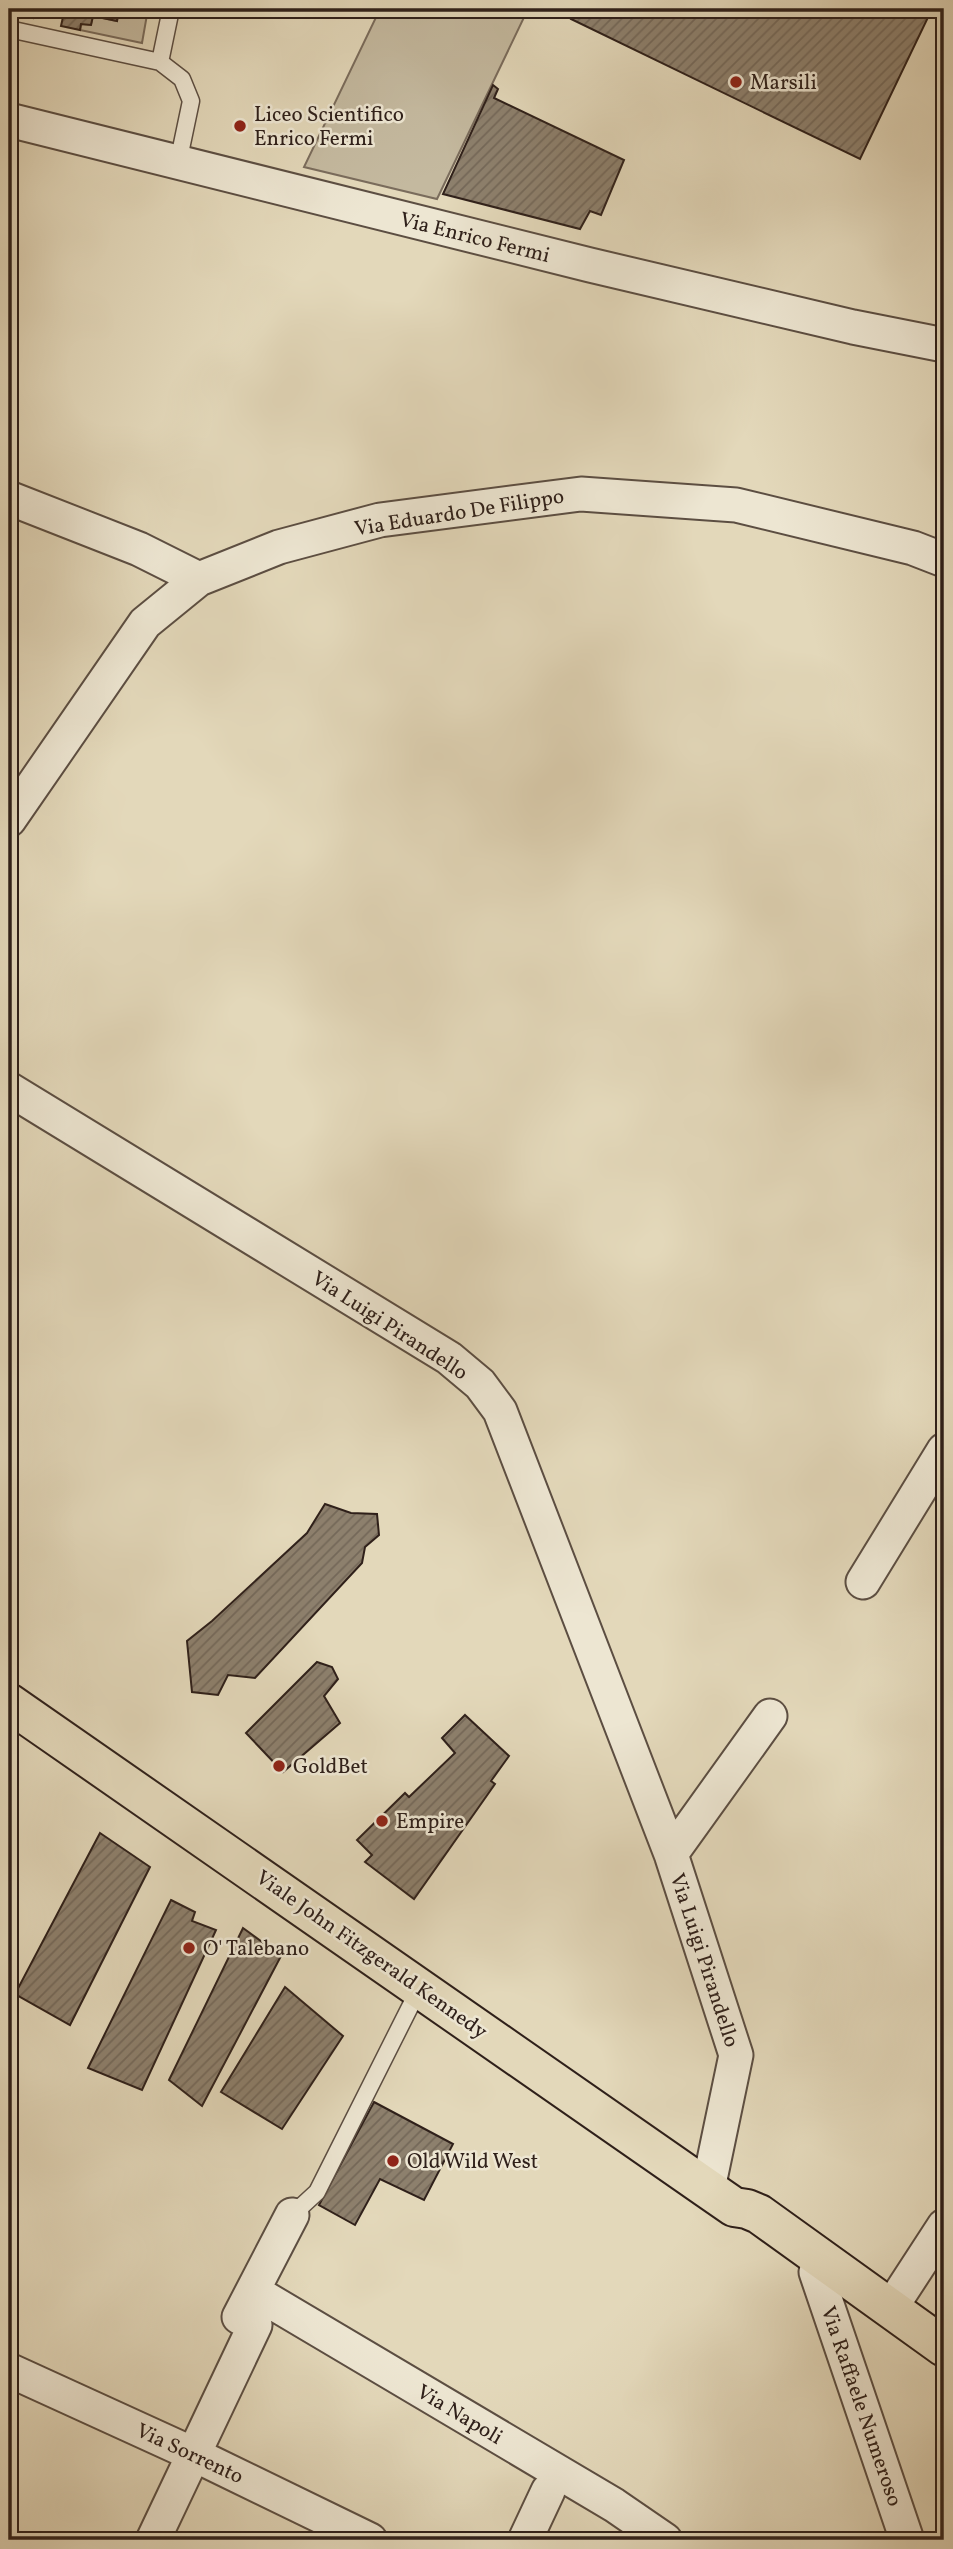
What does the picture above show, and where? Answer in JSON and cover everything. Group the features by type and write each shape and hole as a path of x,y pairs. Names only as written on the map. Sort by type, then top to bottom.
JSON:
{"main road":[{"name":"Viale John Fitzgerald Kennedy","path":"9,1703 721,2198 740,2218 944,2363"},
{"name":"Viale John Fitzgerald Kennedy","path":"721,2198 758,2214 944,2347"}],"street":[{"name":"Via Enrico Fermi","path":"9,120 603,268 853,327 944,345"},
{"name":"Via Eduardo De Filippo","path":"9,820 145,622 199,579 279,547 380,520 581,494 736,505 913,548 944,560"},
{"path":"9,498 139,549 199,579"},
{"name":"Via Luigi Pirandello","path":"9,1089 449,1358 480,1384 500,1411 671,1854 736,2055 721,2198"},
{"path":"863,1582 944,1450"},
{"name":"Via Luigi Pirandello","path":"671,1854 770,1716"},
{"path":"153,2540 255,2325 239,2317 292,2215"},
{"path":"890,2309 944,2226"},
{"name":"Via Raffaele Numeroso","path":"816,2272 907,2540"},
{"name":"Via Napoli","path":"253,2291 614,2505 665,2540"},
{"name":"Via Sorrento","path":"9,2370 193,2454 370,2540"},
{"path":"525,2540 548,2491"}],"lane":[{"path":"160,62 171,9"},
{"path":"9,29 160,62 182,79 191,101 178,163"},
{"path":"292,2215 317,2192 420,1987"}],"shaded area":[{"path":"119,9 148,9 142,43 80,30 81,24 91,25 93,16 117,21"},
{"path":"380,9 528,9 437,199 304,167"}],"building":[{"path":"9,9 119,9 117,21 93,16 91,25 81,24 80,30 61,26 63,17 34,12 33,18 9,13"},
{"path":"576,9 932,9 860,159 571,19"},
{"path":"493,85 498,89 494,98 624,160 601,215 590,211 580,229 443,194"},
{"path":"325,1504 351,1513 377,1514 379,1535 365,1547 362,1563 255,1678 228,1675 218,1695 192,1692 187,1641 307,1533"},
{"path":"317,1662 332,1667 338,1679 324,1696 340,1723 283,1772 246,1733"},
{"path":"465,1715 509,1756 491,1781 495,1784 414,1899 365,1862 372,1855 357,1840 405,1793 409,1797 455,1753 442,1738"},
{"path":"100,1833 150,1867 70,2025 15,1994"},
{"path":"171,1900 195,1912 192,1921 216,1930 142,2090 88,2068"},
{"path":"243,1928 281,1956 202,2106 169,2080"},
{"path":"285,1987 343,2036 282,2129 221,2092"},
{"name":"Old Wild West","path":"374,2102 453,2144 424,2200 380,2179 355,2225 319,2205"}],"place":[{"name":"Marsili","path":"736,82"},
{"name":"Liceo Scientifico Enrico Fermi","path":"240,126"},
{"name":"GoldBet","path":"279,1766"},
{"name":"Empire","path":"382,1821"},
{"name":"O' Talebano","path":"189,1948"},
{"name":"Old Wild West","path":"393,2161"}]}
